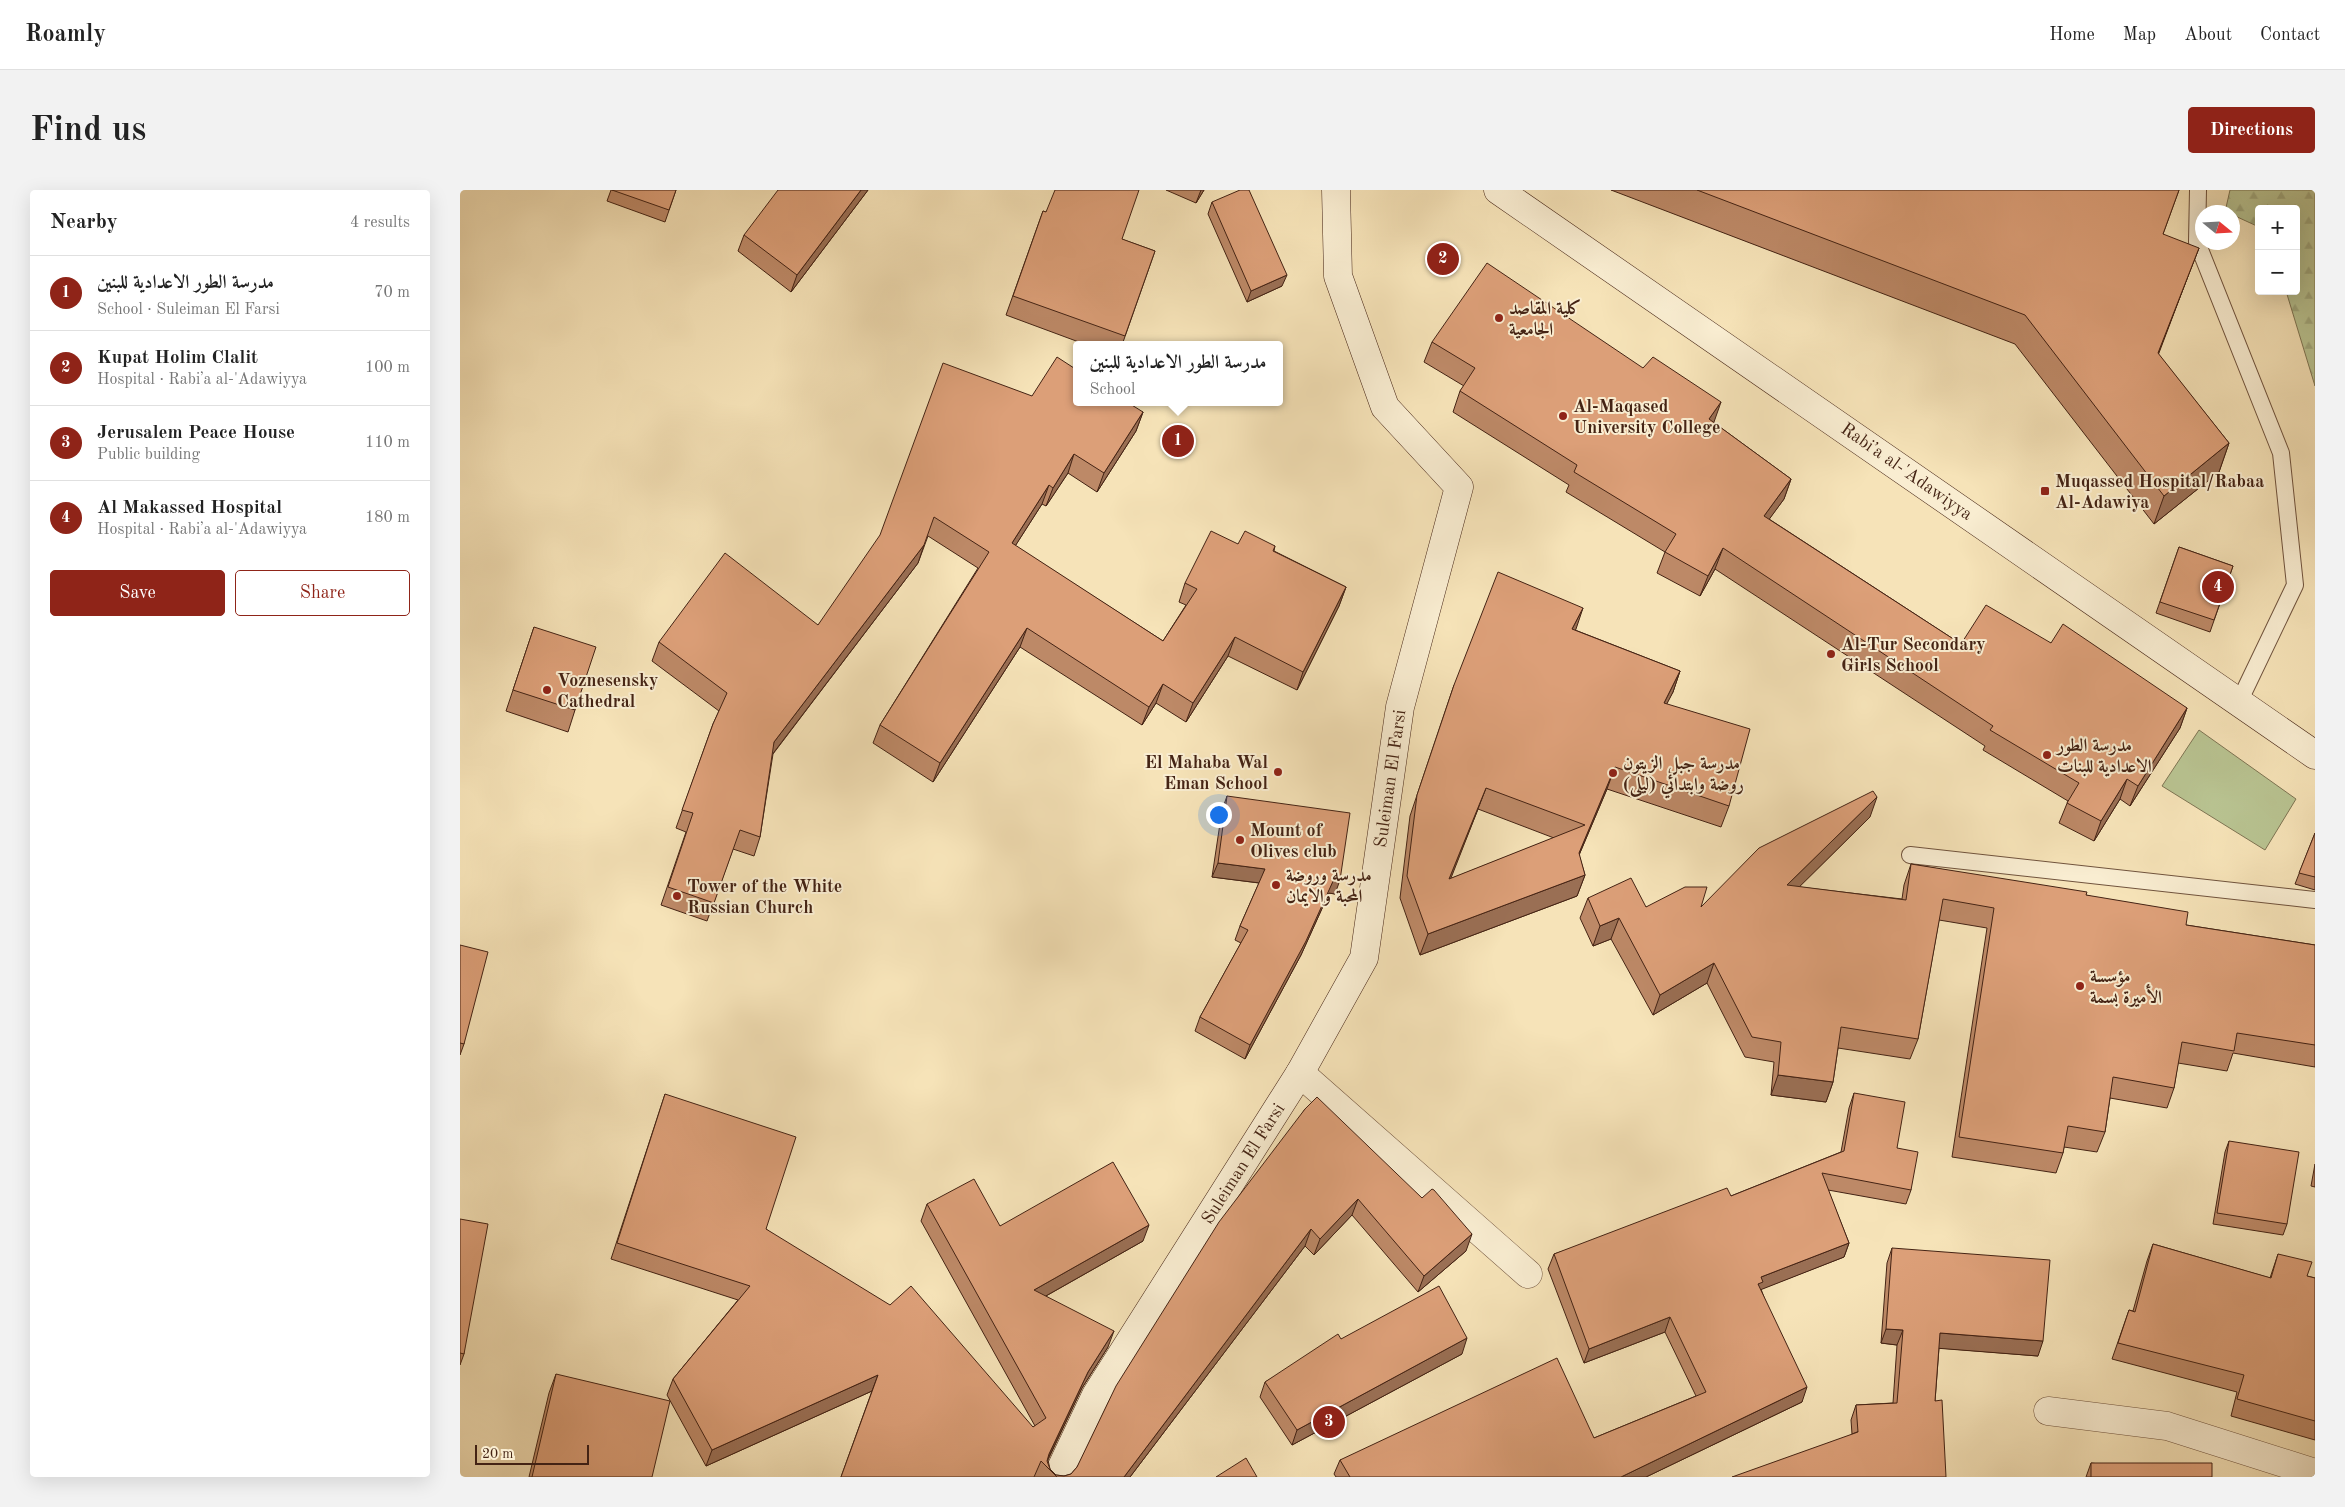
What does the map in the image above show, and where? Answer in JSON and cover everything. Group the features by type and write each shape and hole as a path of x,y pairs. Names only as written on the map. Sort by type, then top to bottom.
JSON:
{"street":[{"name":"Suleiman El Farsi","path":"1058,1477 1096,1395 1300,1073 1364,958 1400,707 1459,487 1385,406 1338,276 1336,190"},
{"name":"Rabiʼa al-'Adawiyya","path":"1498,190 2315,754"},
{"path":"1300,1073 1528,1274"},
{"path":"2048,1411 2168,1426 2315,1473"}],"lane":[{"path":"2198,190 2197,242 2281,453 2294,586 2239,702"},
{"path":"1910,855 2315,900"}],"green space":[{"path":"2230,190 2315,190 2315,386 2287,295 2300,295 2300,205 2255,205 2255,225 2240,218 2240,205 2227,205"},
{"path":"2199,730 2296,799 2265,850 2162,786"}],"building":[{"path":"612,190 676,190 669,210"},
{"path":"778,190 861,190 797,275 744,235"},
{"path":"1055,190 1139,190 1122,239 1155,251 1125,336 1013,296 1043,211 1046,212"},
{"path":"1240,190 1249,190 1287,275 1251,291 1212,202"},
{"path":"1697,190 2179,190 2163,234 2195,246 2195,250 2198,250 2158,353 2229,443 2164,496 2025,315"},
{"path":"1487,263 1643,368 1653,357 1721,402 1709,419 1791,479 1764,516 1961,644 1986,605 2051,643 2063,624 2187,708 2138,786 2127,779 2101,821 2067,803 2079,783 1990,730 1993,726 1723,548 1708,576 1665,552 1676,534 1574,472 1577,465 1460,391 1475,368 1432,342"},
{"path":"1057,357 1073,367 1073,406 1133,406 1143,412 1104,473 1074,454 1053,488 1049,485 1012,543 1163,641 1197,589 1185,583 1211,531 1238,544 1245,531 1275,546 1273,551 1346,587 1303,672 1235,637 1193,703 1163,684 1149,707 1027,628 940,763 880,725 989,552 934,517 924,545 774,742 760,837 740,830 714,903 668,887 693,813 682,810 713,724 727,693 659,642 725,553 818,625 880,535 943,363 1032,396"},
{"path":"2179,547 2233,566 2214,620 2160,602"},
{"path":"1498,572 1583,608 1572,629 1680,671 1664,703 1750,729 1729,806 1615,767 1579,853 1585,875 1428,934 1407,876 1417,795 1454,685","holes":["1486,788 1585,825 1449,879"]},
{"name":"Voznesensky Cathedral","path":"534,627 596,647 575,710 513,690"},
{"path":"1873,791 1877,797 1787,885 1906,900 1911,864 2087,892 2086,895 2188,912 2186,925 2315,945 2315,1045 2237,1033 2234,1051 2182,1042 2174,1088 2113,1077 2105,1132 2068,1126 2063,1153 1959,1137 1994,908 1943,899 1918,1039 1841,1027 1833,1082 1778,1075 1781,1042 1752,1037 1714,963 1660,995 1619,918 1600,926 1588,898 1631,878 1646,907 1685,887 1707,887 1701,907 1759,848"},
{"path":"1227,796 1350,813 1340,880 1334,879 1306,941 1250,1045 1200,1017 1248,930 1240,926 1265,869 1218,863"},
{"path":"2315,833 2315,877 2299,873"},
{"path":"460,945 488,952 464,1044 460,1043"},
{"path":"1854,1093 1905,1102 1897,1148 1918,1152 1911,1190 1822,1173 1849,1243 1761,1277 1763,1282 1758,1284 1807,1387 1621,1477 1350,1477 1340,1460 1557,1358 1594,1438 1706,1392 1670,1317 1589,1349 1554,1254 1727,1188 1731,1196 1844,1151"},
{"path":"665,1094 796,1137 766,1229 890,1305 911,1286 1033,1427 1046,1418 927,1204 974,1179 1000,1226 1113,1162 1149,1225 1034,1290 1114,1331 1088,1372 1049,1454 1047,1461 1050,1469 1056,1475 1064,1476 1071,1474 1077,1467 1116,1386 1219,1222 1305,1109 1317,1097 1422,1198 1432,1189 1434,1190 1472,1234 1424,1276 1358,1199 1320,1239 1311,1229 1124,1477 1057,1477 1041,1461 1034,1477 841,1477 878,1375 712,1450 673,1379 750,1286 617,1243"},
{"path":"2229,1141 2299,1152 2287,1224 2217,1213"},
{"path":"460,1219 488,1224 464,1354 460,1353"},
{"path":"2153,1244 2271,1278 2278,1254 2312,1262 2307,1276 2315,1278 2315,1421 2237,1399 2244,1375 2118,1343 2129,1310 2135,1312"},
{"path":"1892,1248 2050,1260 2043,1341 1940,1333 1935,1401 1942,1400 1946,1477 1732,1477 1858,1432 1856,1405 1897,1403 1903,1330 1886,1329"},
{"path":"1439,1286 1467,1338 1297,1430 1265,1382 1338,1334 1341,1339"},
{"path":"556,1374 670,1401 652,1477 532,1477"},
{"path":"1246,1458 1257,1477 1216,1477"},
{"path":"2091,1463 2212,1463 2212,1477 2091,1477"}],"place":[{"name":"Kupat Holim Clalit","path":"1443,259"},
{"name":"كلية المقاصد الجامعية","path":"1499,318"},
{"name":"Al-Maqased University College","path":"1563,416"},
{"name":"مدرسة الطور الاعدادية للبنين","path":"1178,441"},
{"name":"Muqassed Hospital/Rabaa Al-Adawiya","path":"2045,491"},
{"name":"Al Makassed Hospital","path":"2218,587"},
{"name":"Al-Tur Secondary Girls School","path":"1831,654"},
{"name":"Voznesensky Cathedral","path":"547,690"},
{"name":"مدرسة الطور الاعدادية للبنات","path":"2047,755"},
{"name":"El Mahaba Wal Eman School","path":"1278,772"},
{"name":"مدرسة جبل الزيتون (ليلى) روضة وابتدائي","path":"1613,773"},
{"name":"Mount of Olives club","path":"1240,840"},
{"name":"مدرسة وروضة المحبة والايمان","path":"1276,885"},
{"name":"Tower of the White Russian Church","path":"677,896"},
{"name":"مؤسسة الأميرة بسمة","path":"2080,986"},
{"name":"Jerusalem Peace House","path":"1329,1422"}]}
